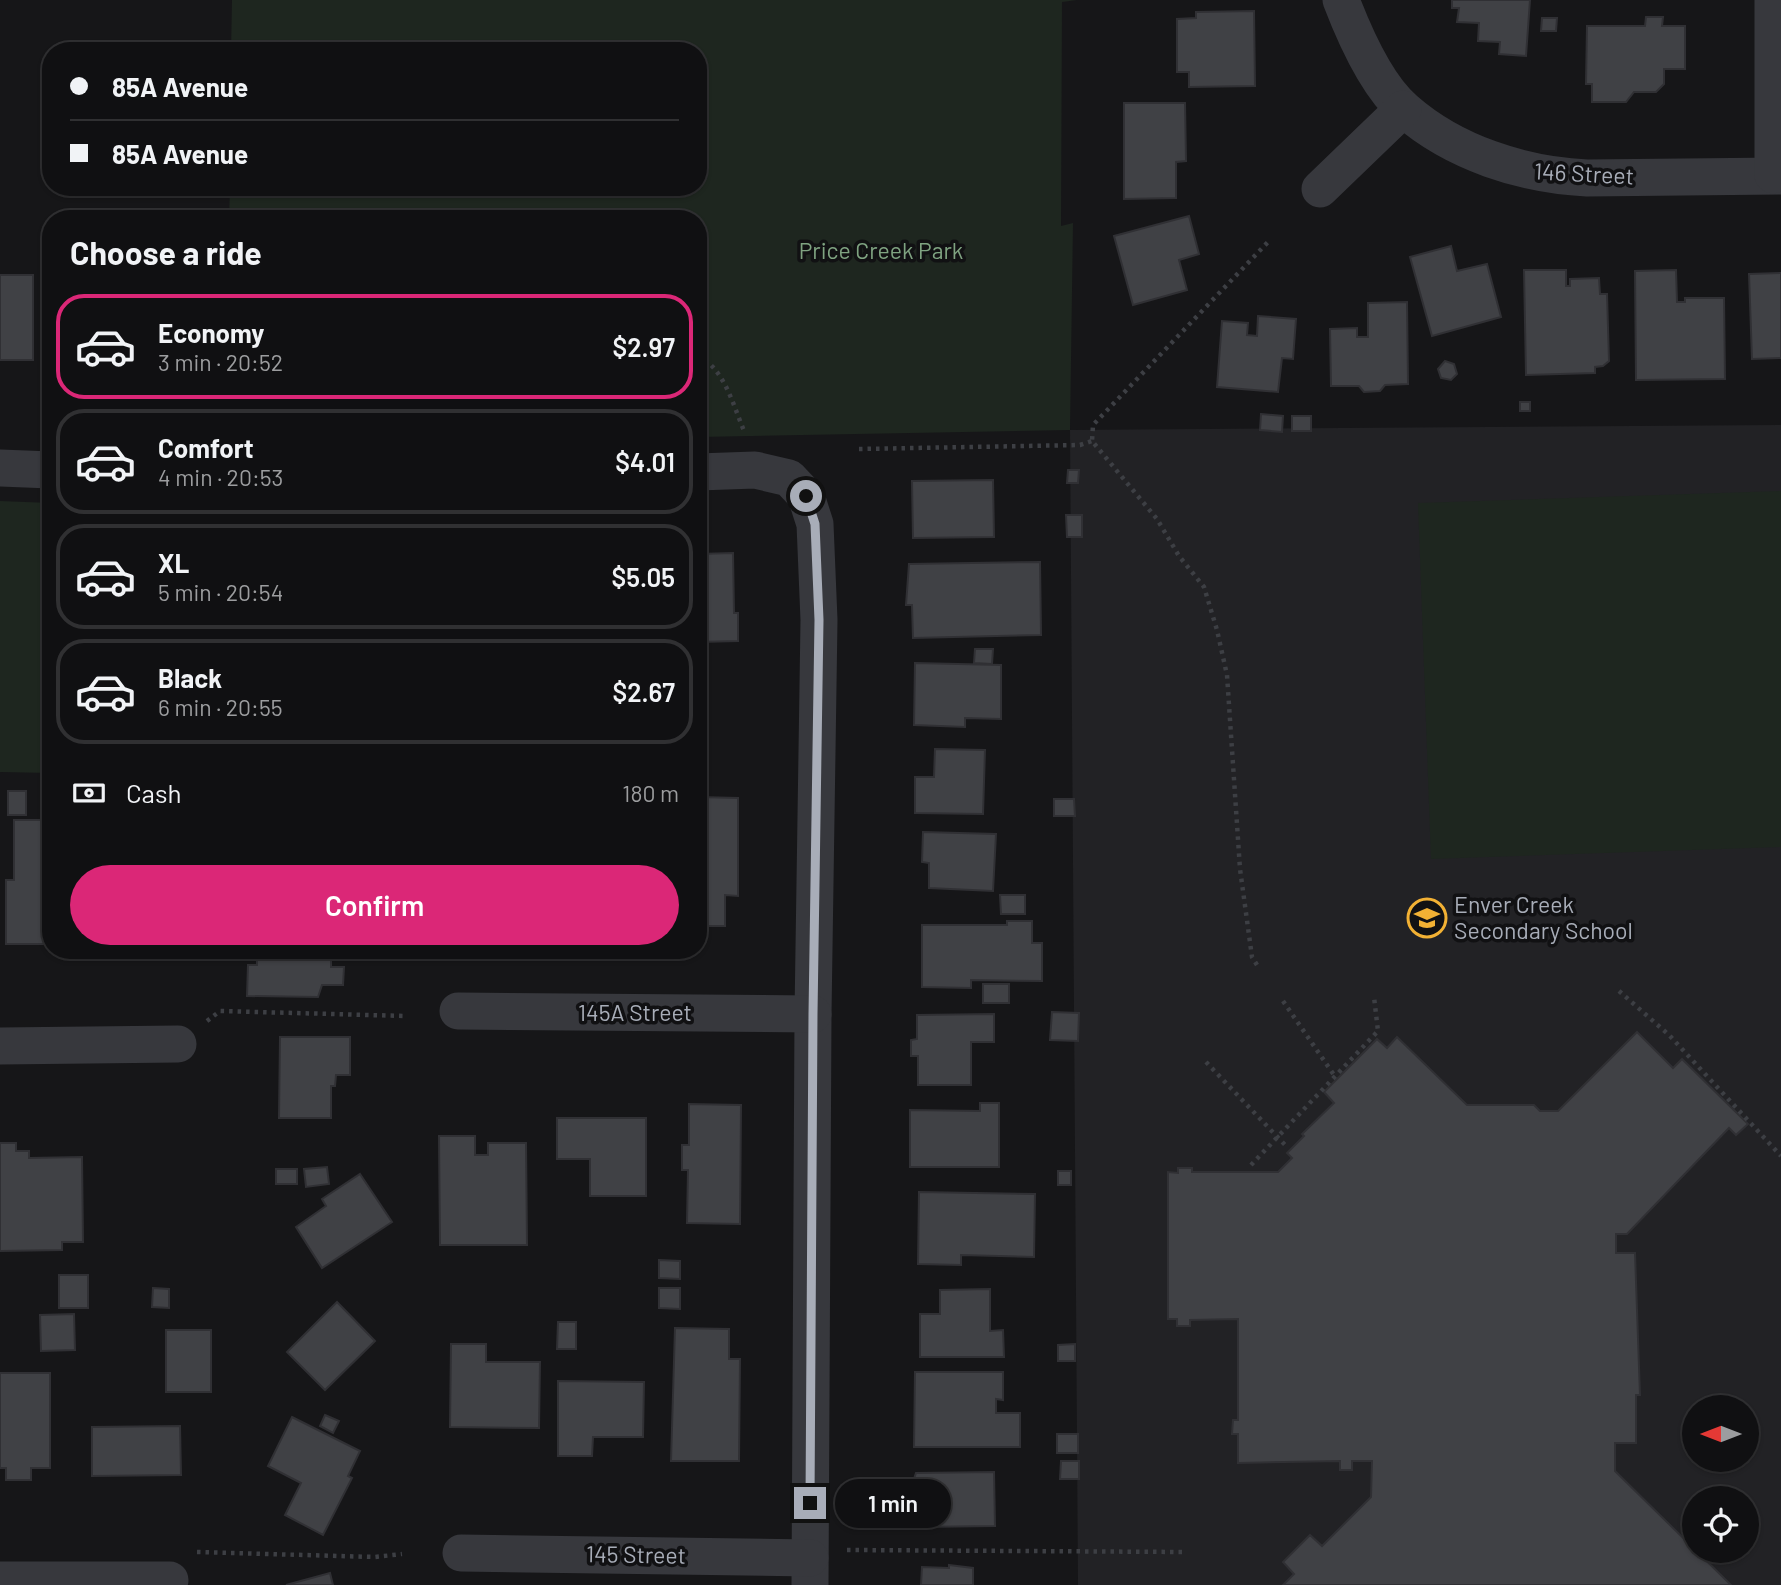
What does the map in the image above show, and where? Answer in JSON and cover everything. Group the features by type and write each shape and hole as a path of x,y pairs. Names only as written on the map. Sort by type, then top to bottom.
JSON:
{"street":[{"path":"1320,189 1403,109 1362,48 1341,0"},
{"path":"1773,0 1777,176"},
{"name":"146 Street","path":"1403,109 1464,147 1508,166 1557,177 1777,176"},
{"path":"0,468 42,470"},
{"path":"707,472 755,470 789,478 806,496 812,508 819,620 813,1014 821,1564"},
{"name":"145A Street","path":"458,1012 813,1014"},
{"path":"0,1045 178,1044"},
{"name":"145 Street","path":"461,1553 821,1564"},
{"path":"0,1580 170,1580"}],"path":[{"path":"1257,965 1252,957 1240,869 1227,675 1204,587 1179,556 1157,519 1092,441 1093,425 1268,242"},
{"path":"707,362 715,369 730,391 748,441"},
{"path":"859,449 1080,445 1092,441"},
{"path":"1619,991 1669,1035 1781,1156"},
{"path":"1251,1165 1378,1031 1374,997"},
{"path":"1283,1002 1334,1075"},
{"path":"178,1044 220,1012 406,1016"},
{"path":"1206,1062 1287,1147"},
{"path":"170,1580 193,1552 375,1557 402,1554"},
{"path":"821,1564 1186,1552"}],"shaded area":[{"name":"Enver Creek Secondary School","path":"1781,425 1781,1585 1078,1585 1070,430"}],"green space":[{"name":"Price Creek Park","path":"232,0 1077,0 1062,2 1061,226 1073,223 1070,430 707,437 707,210 229,210 230,196 707,196 707,42 231,42"},
{"path":"1781,491 1781,847 1431,859 1418,503"},
{"path":"0,501 42,503 42,773 0,772"}],"building":[{"path":"1452,0 1530,0 1526,56 1499,54 1500,42 1478,41 1479,23 1457,22 1459,8 1452,8"},
{"path":"1254,11 1255,86 1189,87 1189,72 1177,72 1177,19 1196,18 1196,12"},
{"path":"1646,17 1663,17 1662,26 1685,26 1685,69 1664,69 1664,84 1656,92 1634,92 1626,102 1592,102 1592,84 1586,84 1587,26 1645,26"},
{"path":"1542,18 1557,18 1556,31 1541,31"},
{"path":"1124,103 1185,103 1186,161 1176,162 1176,198 1124,199"},
{"path":"1189,216 1199,254 1179,260 1187,290 1133,305 1114,236"},
{"path":"1451,246 1457,271 1487,264 1501,317 1432,336 1410,257"},
{"path":"1524,270 1566,270 1566,286 1570,286 1570,279 1599,278 1600,294 1607,294 1609,361 1603,366 1595,367 1595,373 1526,375"},
{"path":"1676,270 1677,302 1685,302 1685,298 1724,298 1725,379 1636,380 1635,271"},
{"path":"1781,273 1781,358 1752,359 1749,274"},
{"path":"0,275 33,275 33,360 0,360"},
{"path":"1407,302 1408,384 1385,385 1380,391 1364,392 1359,386 1331,386 1330,329 1357,328 1357,337 1368,337 1368,303"},
{"path":"1258,316 1296,319 1293,359 1282,358 1278,392 1217,387 1222,321 1248,323 1247,335 1257,336"},
{"path":"1445,361 1454,364 1457,374 1451,380 1441,378 1438,369"},
{"path":"1520,402 1530,402 1530,411 1520,411"},
{"path":"1261,414 1283,416 1282,432 1260,430"},
{"path":"1292,416 1311,416 1311,431 1292,431"},
{"path":"1068,470 1079,470 1078,483 1067,483"},
{"path":"993,480 994,537 913,538 912,481"},
{"path":"1066,515 1082,515 1082,537 1067,537"},
{"path":"733,553 734,613 738,613 738,641 707,642 707,554"},
{"path":"1040,562 1041,635 913,638 912,605 906,605 909,564"},
{"path":"975,649 993,649 992,664 974,663"},
{"path":"915,663 1001,665 1001,719 965,718 965,727 914,725"},
{"path":"935,749 985,750 983,814 915,813 915,777 934,777"},
{"path":"8,791 26,791 26,815 8,815"},
{"path":"707,797 738,798 738,896 725,895 725,926 707,926"},
{"path":"1054,799 1074,799 1075,816 1054,816"},
{"path":"14,820 42,820 42,944 6,944 6,880 14,880"},
{"path":"923,832 996,834 993,891 929,888 929,863 922,862"},
{"path":"1000,895 1025,895 1025,914 1001,914"},
{"path":"1007,921 1032,921 1032,943 1042,943 1042,981 971,980 971,988 922,987 922,925 1007,925"},
{"path":"257,959 331,959 331,967 344,967 343,985 322,985 318,997 247,996 248,965 257,965"},
{"path":"983,984 1009,984 1009,1003 983,1003"},
{"path":"1052,1012 1079,1013 1078,1041 1050,1040"},
{"path":"994,1014 994,1042 971,1042 971,1085 918,1085 918,1056 911,1056 911,1040 917,1039 917,1015"},
{"path":"1637,1032 1673,1068 1682,1059 1748,1124 1736,1135 1729,1128 1627,1234 1616,1234 1616,1253 1635,1253 1640,1395 1636,1395 1636,1443 1615,1443 1615,1471 1682,1537 1682,1563 1709,1563 1731,1585 1283,1585 1294,1574 1283,1562 1310,1535 1322,1546 1371,1497 1372,1461 1352,1461 1352,1470 1340,1470 1340,1461 1238,1463 1238,1434 1232,1434 1233,1420 1238,1420 1238,1319 1190,1320 1190,1326 1177,1326 1177,1319 1168,1319 1168,1172 1178,1173 1178,1168 1192,1168 1192,1172 1278,1172 1292,1158 1287,1153 1304,1136 1302,1134 1334,1103 1324,1092 1377,1039 1387,1048 1397,1037 1467,1105 1534,1105 1540,1111 1558,1111"},
{"path":"280,1037 350,1037 350,1075 336,1075 335,1086 331,1086 331,1118 279,1118"},
{"path":"980,1103 999,1103 999,1167 910,1167 910,1110 980,1111"},
{"path":"689,1104 741,1105 740,1224 687,1223 688,1170 682,1170 682,1145 689,1145"},
{"path":"557,1118 646,1118 646,1196 590,1196 590,1159 557,1159"},
{"path":"439,1136 475,1136 475,1155 488,1155 488,1143 526,1143 527,1245 440,1245"},
{"path":"0,1143 16,1143 16,1151 29,1151 29,1158 82,1157 83,1242 62,1242 62,1250 0,1251"},
{"path":"327,1167 329,1184 306,1187 304,1169"},
{"path":"276,1169 297,1169 297,1184 276,1184"},
{"path":"1058,1171 1071,1171 1071,1185 1058,1185"},
{"path":"360,1174 392,1222 322,1268 296,1227 326,1206 322,1199"},
{"path":"919,1192 1035,1194 1034,1257 961,1255 961,1265 918,1264"},
{"path":"659,1260 680,1261 680,1279 659,1278"},
{"path":"59,1275 88,1275 88,1308 59,1308"},
{"path":"153,1288 169,1289 169,1308 152,1307"},
{"path":"659,1288 680,1288 680,1309 659,1308"},
{"path":"990,1289 990,1331 1003,1330 1004,1357 920,1357 920,1314 940,1314 940,1290"},
{"path":"337,1302 375,1341 325,1390 287,1352"},
{"path":"74,1314 75,1350 41,1351 40,1315"},
{"path":"558,1322 576,1322 576,1349 557,1349"},
{"path":"675,1328 729,1329 729,1359 740,1359 739,1461 671,1461"},
{"path":"166,1330 211,1330 211,1392 166,1392"},
{"path":"451,1344 486,1344 486,1362 540,1362 539,1428 450,1427"},
{"path":"1075,1344 1075,1361 1058,1361 1058,1345"},
{"path":"915,1372 1003,1372 1003,1400 996,1399 996,1413 1020,1413 1020,1447 914,1447"},
{"path":"0,1373 50,1373 50,1468 31,1468 31,1480 6,1480 6,1468 0,1468"},
{"path":"558,1381 644,1382 643,1437 593,1437 592,1456 558,1456"},
{"path":"325,1415 339,1421 333,1433 320,1426"},
{"path":"292,1417 360,1451 348,1476 352,1478 323,1535 285,1515 301,1483 268,1466"},
{"path":"180,1426 181,1475 92,1476 92,1427"},
{"path":"1057,1434 1078,1434 1078,1453 1057,1453"},
{"path":"1061,1461 1079,1461 1079,1479 1060,1479"},
{"path":"994,1472 995,1526 916,1527 907,1499 916,1473"},
{"path":"949,1565 973,1568 973,1585 921,1585 922,1567 949,1568"},
{"path":"330,1573 333,1585 286,1585"}],"place":[{"name":"Enver Creek Secondary School","path":"1427,918"}],"route":[{"path":"806,496 815,524 819,620 810,1503"}]}
